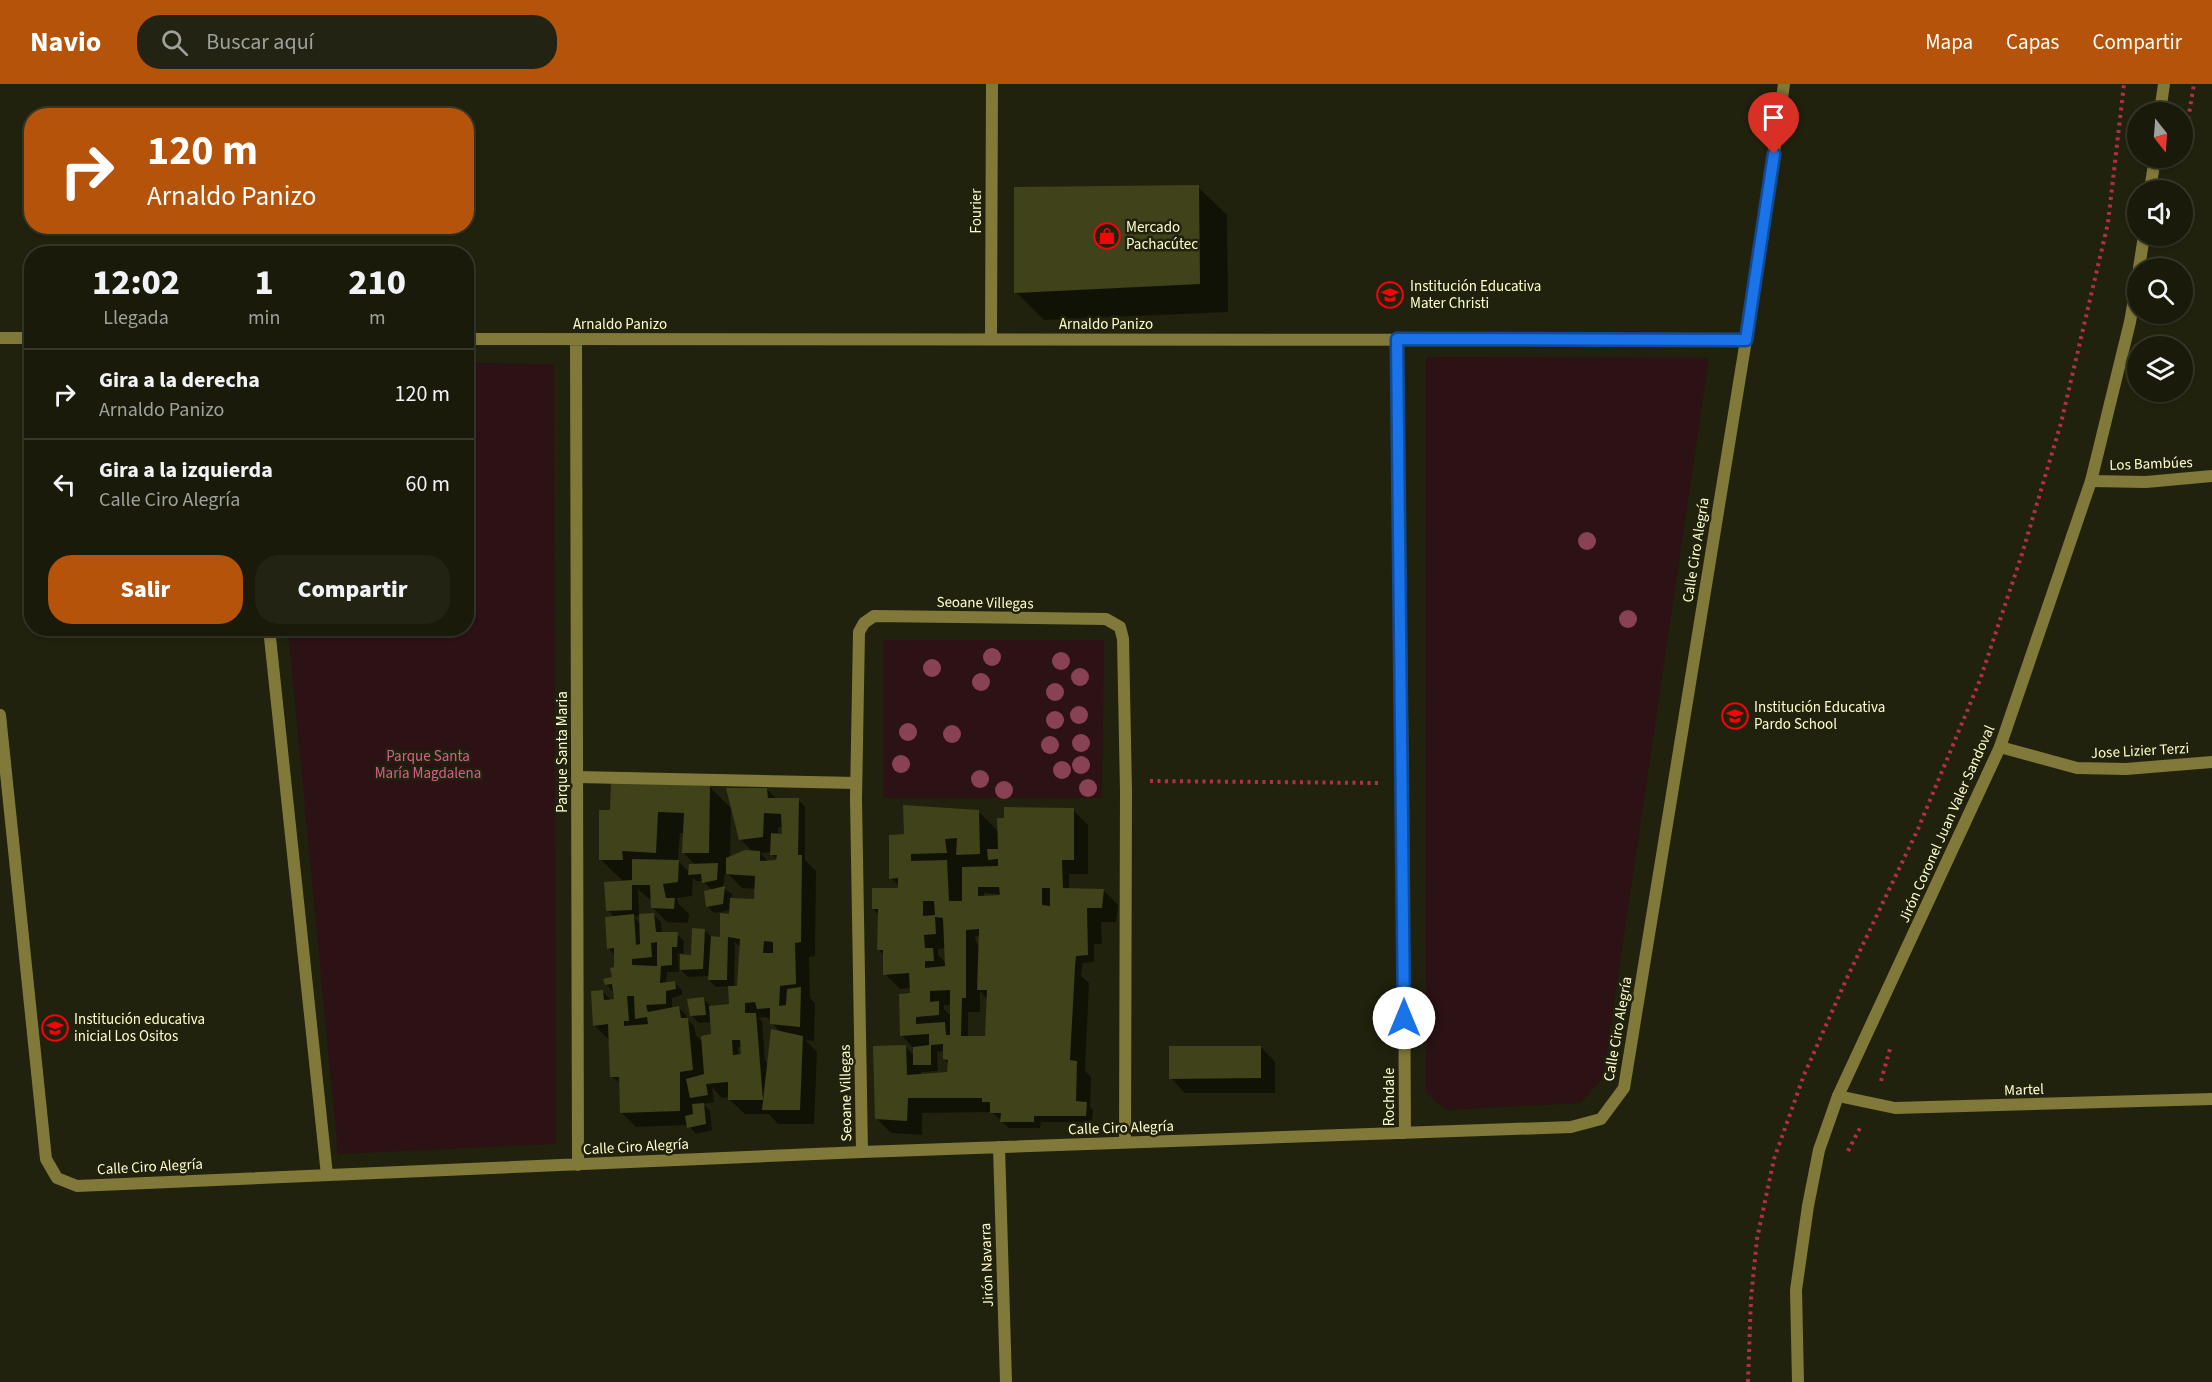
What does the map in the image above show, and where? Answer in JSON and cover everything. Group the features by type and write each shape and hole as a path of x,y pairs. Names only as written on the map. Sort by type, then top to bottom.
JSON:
{"street":[{"name":"Fourier","path":"991,339 992,84"},
{"name":"Calle Ciro Alegría","path":"0,715 46,1159 57,1178 77,1186 862,1152 1571,1127 1601,1119 1624,1089 1746,340 1784,84"},
{"path":"2161,102 2164,84"},
{"name":"Jirón Coronel Juan Valer Sandoval","path":"1798,1382 1796,1290 1819,1150 1838,1096 2000,747 2091,481 2130,324"},
{"path":"0,338 24,338"},
{"name":"Arnaldo Panizo","path":"474,339 1746,340"},
{"name":"Parque Santa Maria","path":"576,339 578,1165"},
{"name":"Rochdale","path":"1397,339 1405,1134"},
{"name":"Los Bambúes","path":"2091,481 2146,482 2212,476"},
{"name":"Seoane Villegas","path":"862,1152 856,783 859,632 864,623 874,616 1106,619 1120,627 1123,639 1126,781 1125,1142"},
{"path":"270,636 327,1175"},
{"name":"Jose Lizier Terzi","path":"2000,747 2077,768 2126,769 2212,762"},
{"path":"577,777 856,783"},
{"name":"Martel","path":"1838,1096 1895,1108 2212,1100"},
{"name":"Jirón Navarra","path":"999,1147 1006,1382"}],"path":[{"path":"1748,1382 1751,1298 1757,1239 1773,1159 1804,1076 1918,829 1971,701 2022,554 2061,423 2108,223 2124,84"},
{"path":"2191,102 2194,84"},
{"path":"1126,781 1403,783"}],"green space":[{"path":"1426,357 1709,358 1603,1078 1580,1103 1446,1110 1426,1093"},
{"name":"Parque Santa María Magdalena","path":"474,363 554,364 556,1144 338,1154 289,636 474,636"},
{"path":"883,640 1104,640 1102,798 883,798"}],"building":[{"name":"Mercado Pachacútec","path":"1199,185 1200,284 1014,293 1014,187"},
{"path":"611,783 710,784 709,853 682,853 684,813 658,812 656,853 622,851 623,860 599,860 599,810 610,810"},
{"path":"726,788 767,788 768,798 799,798 798,855 802,855 801,942 795,943 796,984 780,986 779,1006 786,1005 787,989 801,987 800,1027 770,1024 770,1008 757,1009 755,1002 745,1003 745,1013 756,1013 763,1100 728,1100 728,1082 706,1084 708,1095 690,1098 686,1079 704,1074 701,1036 711,1034 709,1006 729,1004 728,986 737,986 740,939 728,937 727,980 708,980 711,936 720,937 720,913 729,914 730,898 754,899 755,876 726,874 726,858 745,850 760,851 760,861 776,860 777,855 770,855 771,833 782,834 781,814 764,813 763,837 739,840","holes":["764,941 773,942 773,953 763,953","732,1040 740,1040 741,1054 733,1055"]},
{"path":"903,805 979,810 980,854 956,855 957,838 945,839 947,853 911,854 911,861 947,860 949,901 962,901 962,867 998,866 998,859 988,860 987,849 998,849 997,818 1004,818 1004,807 1074,808 1074,860 1062,860 1063,888 1104,889 1102,908 1087,908 1088,955 1076,956 1075,967 1070,1060 1077,1061 1076,1101 1087,1102 1086,1116 1034,1116 1034,1122 1000,1122 1001,1113 990,1113 990,1102 982,1102 982,1098 908,1098 907,1121 875,1119 873,1046 906,1045 907,1075 947,1072 948,1060 943,1059 943,1044 931,1045 931,1065 913,1065 913,1047 929,1045 929,1034 900,1036 899,994 910,993 909,973 883,975 883,950 877,950 878,909 872,909 872,888 898,888 898,878 889,879 889,835 904,834","holes":["978,887 999,887 1000,895 978,896","1042,888 1050,888 1050,906 1042,905","923,901 934,901 935,915 923,916","935,917 943,918 945,966 925,968 925,961 934,961 933,948 925,948 924,935 936,934","979,929 977,990 987,990 985,1036 961,1036 962,998 966,998 966,930","950,990 950,1035 946,1035 945,1022 916,1024 916,1017 939,1015 939,1001 930,1002 930,991"]},
{"path":"632,859 679,860 678,882 663,884 666,898 675,898 674,909 651,908 650,885 632,885 632,910 606,911 604,882 632,880"},
{"path":"718,863 717,880 702,883 701,874 688,875 689,864"},
{"path":"725,886 723,904 706,907 704,891"},
{"path":"654,913 656,932 678,932 677,947 672,947 672,965 661,966 660,983 675,981 676,989 666,991 666,1004 646,1005 648,1012 679,1006 681,1018 688,1018 693,1070 680,1072 680,1111 620,1113 619,1077 610,1077 608,1024 593,1026 591,991 603,990 604,1000 614,999 612,984 605,985 603,979 612,977 610,968 614,967 614,948 607,949 605,917 634,914 636,945 640,944 639,914","holes":["657,942 657,966 632,965 632,959 652,957 651,943","627,996 634,996 635,1019 647,1017 648,1024 624,1026 624,1021 629,1021"]},
{"path":"692,928 705,929 703,969 680,970 680,954 691,955"},
{"path":"704,997 706,1015 690,1016 687,999"},
{"path":"771,1029 803,1036 800,1110 762,1110"},
{"path":"1169,1046 1261,1046 1261,1078 1169,1079"},
{"path":"704,1103 706,1124 687,1128 685,1116 693,1114 692,1104"}],"place":[{"name":"Mercado Pachacútec","path":"1107,236"},
{"name":"Institución Educativa Mater Christi","path":"1390,295"},
{"name":"Institución Educativa Pardo School","path":"1735,716"},
{"name":"Institución educativa inicial Los Ositos","path":"55,1028"}],"route":[{"path":"1404,1018 1397,339 1746,340 1774,154"}]}
